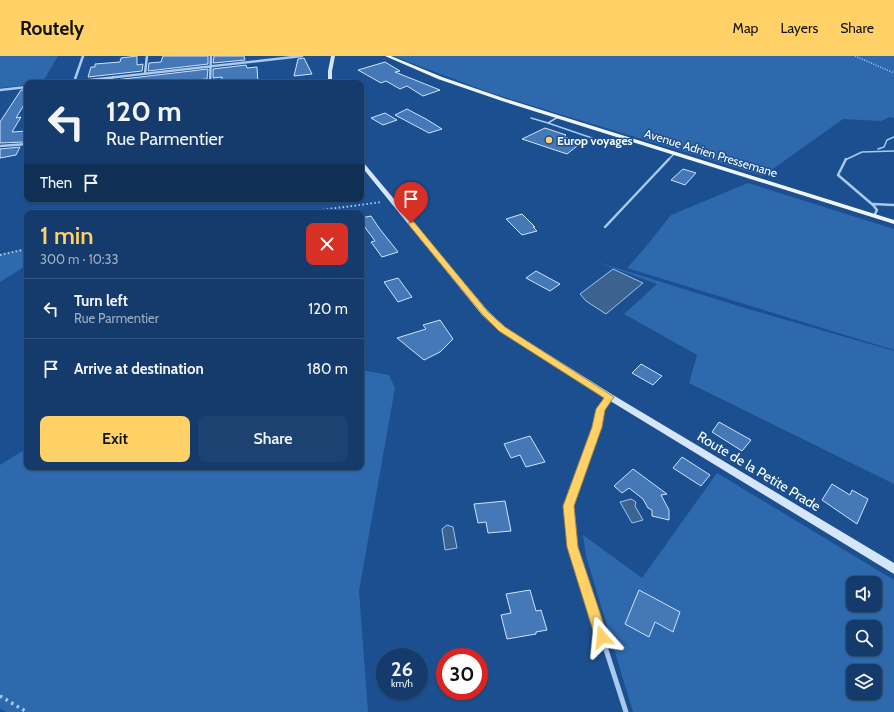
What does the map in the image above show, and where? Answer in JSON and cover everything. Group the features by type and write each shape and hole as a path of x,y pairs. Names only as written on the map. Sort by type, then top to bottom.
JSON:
{"main road":[{"name":"Avenue Adrien Pressemane","path":"387,56 440,78 558,117 894,222"}],"street":[{"path":"75,80 83,56"},
{"path":"145,73 147,56"},
{"path":"210,80 211,56"},
{"path":"90,80 302,56"},
{"path":"330,80 333,56"},
{"path":"0,90 24,87"},
{"path":"0,146 24,144"},
{"name":"Route de la Petite Prade","path":"364,167 485,314 502,329 610,397 894,569"},
{"path":"610,397 600,409 597,427 568,506 573,547 626,712"}],"lane":[{"path":"548,123 558,117"},
{"path":"531,118 592,138"},
{"path":"874,216 877,210 873,204 847,185 838,175 845,160 861,152 884,147 887,140 894,137"},
{"path":"876,149 894,151"},
{"path":"606,227 675,153"},
{"path":"873,204 894,205"}],"path":[{"path":"855,56 894,73"},
{"path":"322,210 393,201"},
{"path":"0,255 24,250"},
{"path":"0,696 27,712"}],"shaded area":[{"path":"0,56 58,56 44,80 24,80 24,85 0,88"},
{"path":"393,56 894,56 894,118 890,117 881,121 843,119 763,176 491,93"},
{"path":"748,183 894,229 894,350 627,268 671,215"},
{"path":"24,249 24,267 0,282 0,254"},
{"path":"594,261 748,309 894,351 894,484 689,383 697,355 624,314 657,284"},
{"path":"613,269 643,283 606,314 586,301 580,294"},
{"path":"364,371 389,375 395,388 359,591 368,712 7,712 0,709 0,465 24,450 24,470 364,470"},
{"path":"717,473 894,580 894,712 633,712 586,556 583,535 642,578"},
{"path":"631,499 636,502 635,506 643,520 632,523 620,502"},
{"path":"447,525 453,527 457,548 445,550 442,529"}],"building":[{"path":"137,56 137,65 143,64 142,71 88,77 91,67 95,67 95,64 120,62 121,58"},
{"path":"163,56 208,56 208,64 148,71 149,63 161,62"},
{"path":"214,56 244,56 245,60 213,63"},
{"path":"304,58 312,74 294,76 298,59"},
{"path":"385,62 400,71 395,72 440,90 423,96 407,86 400,89 386,81 381,83 358,70"},
{"path":"246,65 247,68 257,67 258,80 222,80 222,77 213,78 213,69"},
{"path":"208,69 207,79 115,80"},
{"path":"21,90 24,90 24,105 16,118 21,117 12,132 24,131 23,142 0,143 0,122"},
{"path":"407,109 442,129 429,133 395,115"},
{"path":"385,113 397,120 383,125 371,118"},
{"name":"Europ voyages","path":"545,128 566,135 564,137 581,143 567,154 522,139"},
{"path":"20,147 16,155 0,158 0,149"},
{"path":"683,169 696,173 685,185 671,180"},
{"path":"522,214 537,231 522,235 506,219"},
{"path":"371,216 398,252 382,257 371,242 375,241 364,226 364,217"},
{"path":"536,271 560,284 550,291 526,278"},
{"path":"398,278 412,297 398,302 384,282"},
{"path":"440,320 453,339 440,352 424,360 397,338 426,329 423,325"},
{"path":"641,364 662,376 653,385 632,373"},
{"path":"719,422 751,440 742,451 712,432"},
{"path":"530,436 545,462 526,467 520,455 511,458 504,444"},
{"path":"682,457 710,475 701,486 673,468"},
{"path":"633,469 667,494 661,495 669,510 669,520 652,516 652,510 648,508 643,499 629,488 622,493 614,486"},
{"path":"832,484 850,495 852,490 868,499 857,524 822,500"},
{"path":"505,501 511,531 488,533 486,522 478,523 474,504"},
{"path":"530,590 536,611 541,610 547,630 536,632 536,634 507,639 501,615 511,613 506,594"},
{"path":"639,590 680,612 673,632 655,622 649,637 625,624"}],"place":[{"name":"Europ voyages","path":"549,140"}],"route":[{"path":"411,223 485,314 502,329 610,397 600,409 597,427 568,506 573,547 602,637"}]}
